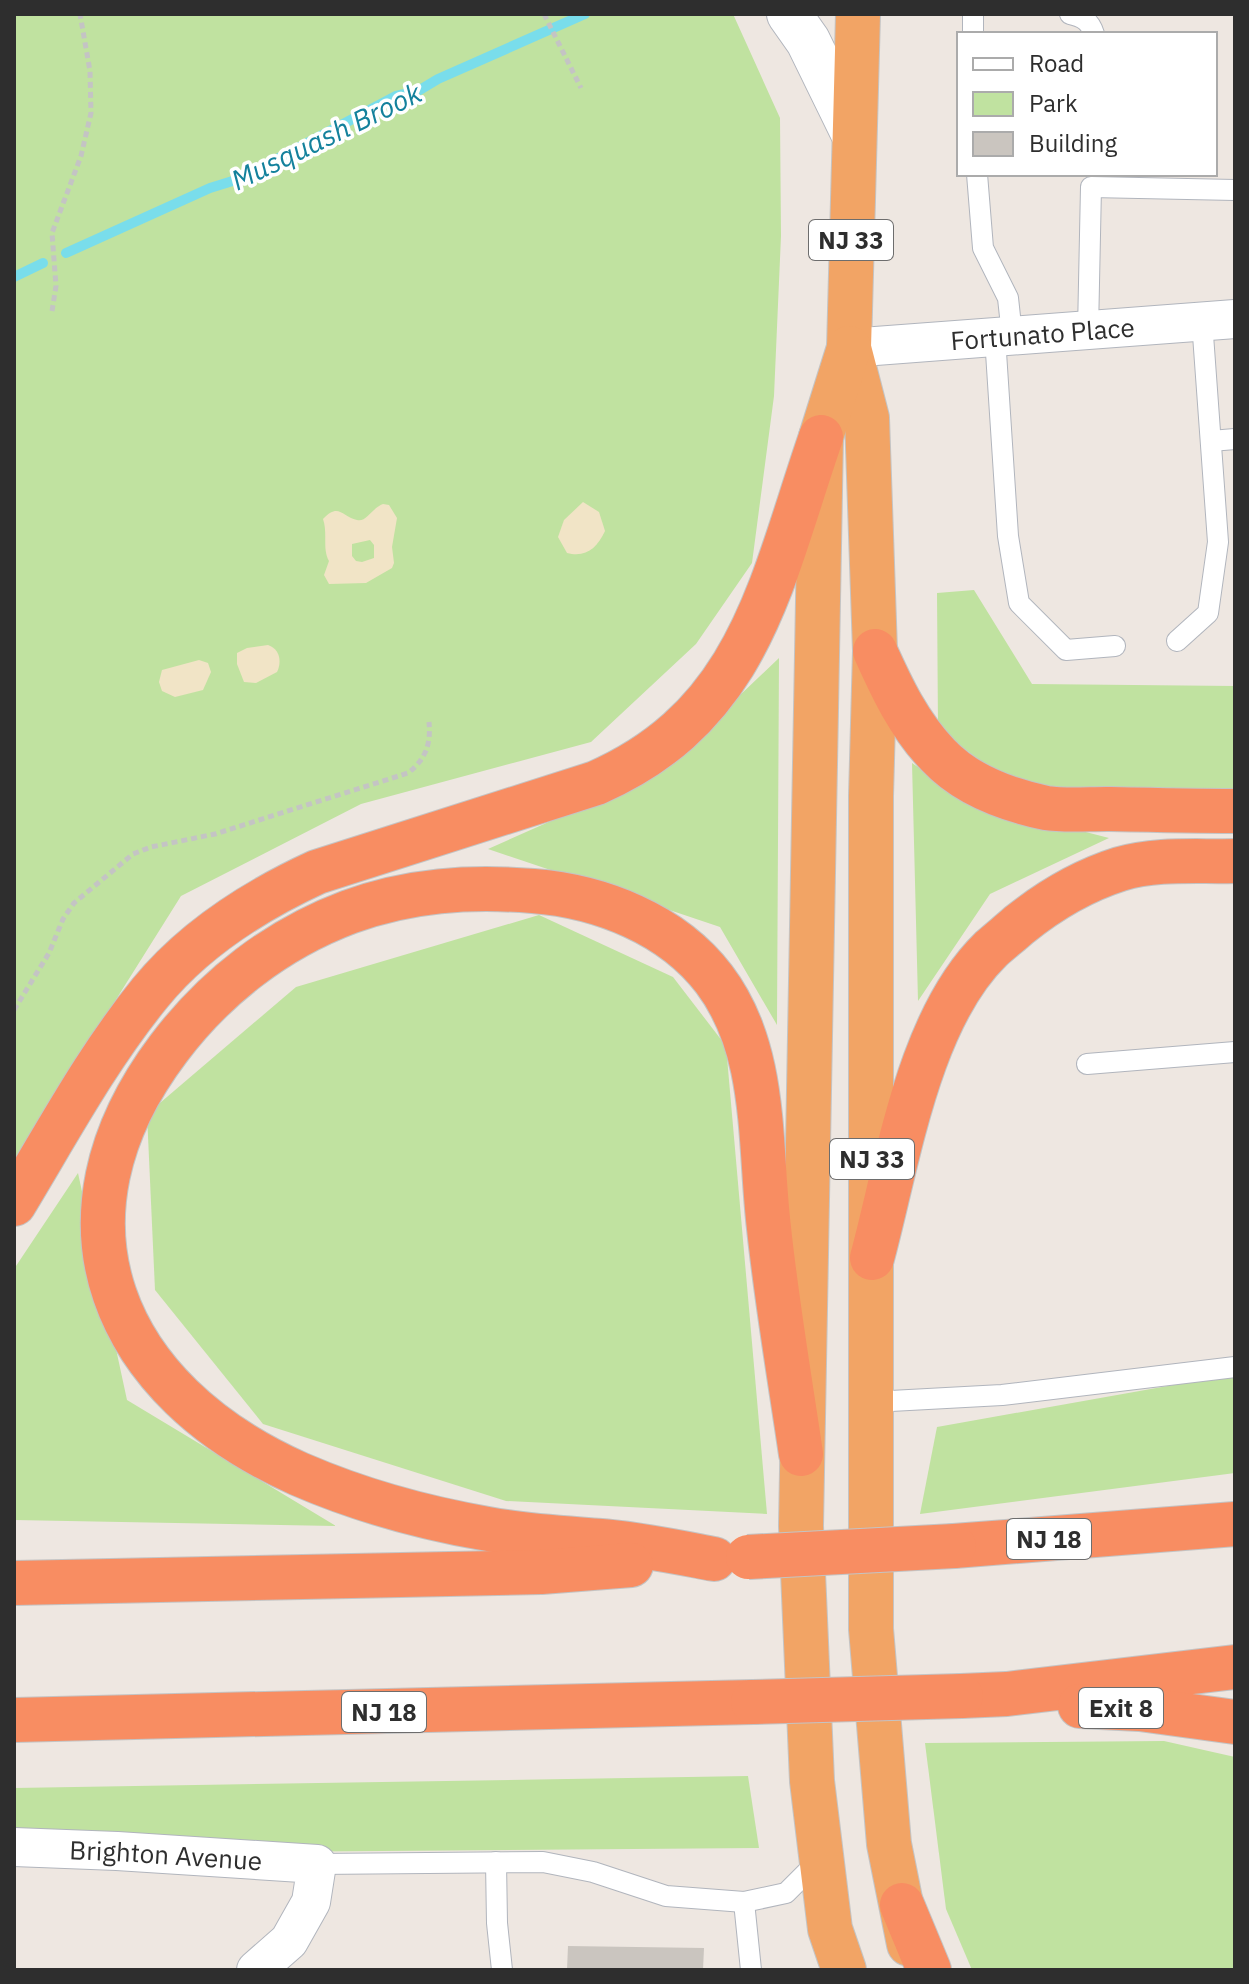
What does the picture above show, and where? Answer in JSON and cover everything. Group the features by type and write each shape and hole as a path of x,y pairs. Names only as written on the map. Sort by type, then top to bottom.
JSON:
{"highway":[{"name":"NJ 33","path":"849,22 853,133 849,348 867,418 875,651 871,796 872,1664 889,1844 914,1970"},
{"name":"NJ 33","path":"844,1970 831,1950 812,1781 804,1622 801,1454 821,437 849,348"},
{"path":"14,1204 106,1054 151,992 192,950 224,924 287,886 317,872 609,778 658,749 696,717 729,674 758,621 821,437"},
{"path":"875,651 912,724 959,774 981,786 1010,798 1049,808 1235,811"},
{"path":"872,1258 907,1118 933,1039 948,1009 990,950 1037,911 1069,890 1120,869 1150,863 1235,861"},
{"path":"731,1558 494,1530 441,1520 357,1496 297,1473 248,1447 204,1417 167,1383 139,1346 115,1299 104,1253 102,1206 109,1170 127,1116 153,1069 188,1023 247,969 290,940 348,912 412,894 483,887 548,892 605,904 661,932 688,952 713,977 732,1007 748,1045 755,1079 769,1227 801,1454"},
{"path":"1144,1531 1235,1515"},
{"name":"NJ 18","path":"14,1583 541,1572 954,1546 1235,1524"},
{"name":"NJ 18","path":"14,1720 961,1696 1007,1694 1235,1667"},
{"name":"Exit 8","path":"1007,1694 1074,1706 1140,1709 1235,1722"},
{"path":"902,1905 929,1970"}],"street":[{"path":"789,14 808,41 853,133"},
{"name":"Fortunato Place","path":"849,348 1219,320"},
{"name":"Brighton Avenue","path":"14,1847 317,1864"},
{"path":"256,1970 289,1941 311,1902 317,1864"}],"lane":[{"path":"1070,14 1083,17 1093,32"},
{"path":"977,176 983,248 1008,298 1004,336 1008,536 1019,603 1066,650 1115,646"},
{"path":"1088,331 1091,181 1235,190"},
{"path":"1177,641 1208,613 1218,542 1211,441 1219,320"},
{"path":"1211,441 1235,439"},
{"path":"1087,1064 1235,1052"},
{"path":"872,1402 1002,1395 1235,1367"},
{"path":"317,1864 543,1862 593,1872 666,1896 744,1902 786,1893 822,1858"},
{"path":"496,1862 502,1970"},
{"path":"744,1902 751,1970"}],"path":[{"path":"52,311 56,286 52,233 81,156 91,113 90,71 80,14"},
{"path":"546,17 581,88"},
{"path":"14,1010 49,953 63,919 74,903 133,854 151,847 215,834 408,773 424,756 429,745 429,722"}],"green space":[{"path":"14,14 733,14 780,118 781,236 774,396 752,563 696,644 591,742 361,804 181,896 14,1162"},
{"path":"974,590 1032,684 1235,686 1235,806 1025,794 938,729 937,593"},
{"path":"779,658 777,1025 720,927 488,849 657,774"},
{"path":"912,763 969,802 1109,838 990,894 918,1001"},
{"path":"539,915 673,977 726,1046 767,1514 506,1501 263,1424 155,1290 147,1114 296,987"},
{"path":"78,1173 127,1400 336,1526 14,1520 14,1269"},
{"path":"1235,1374 1235,1473 920,1514 937,1427"},
{"path":"1164,1741 1235,1757 1235,1970 972,1970 946,1909 925,1743"},
{"path":"748,1776 759,1848 14,1854 14,1788"}],"sand":[{"path":"583,502 599,512 605,531 585,553 567,553 558,537 564,520"},
{"path":"389,505 397,518 392,568 366,583 329,584 324,575 329,561 323,519 337,511 360,520 379,506","holes":["370,540 374,545 374,558 362,562 352,556 352,544"]},
{"path":"268,645 279,656 277,672 256,683 244,682 237,664 237,653"},
{"path":"199,660 208,663 211,672 203,690 175,697 162,691 159,682 162,670"}],"building":[{"path":"568,1946 704,1948 703,1970 567,1970"}],"waterway":[{"name":"Musquash Brook","path":"66,253 210,188 239,179 396,96 418,91 438,79 585,14"},
{"name":"Musquash Brook","path":"14,277 43,263"}]}
